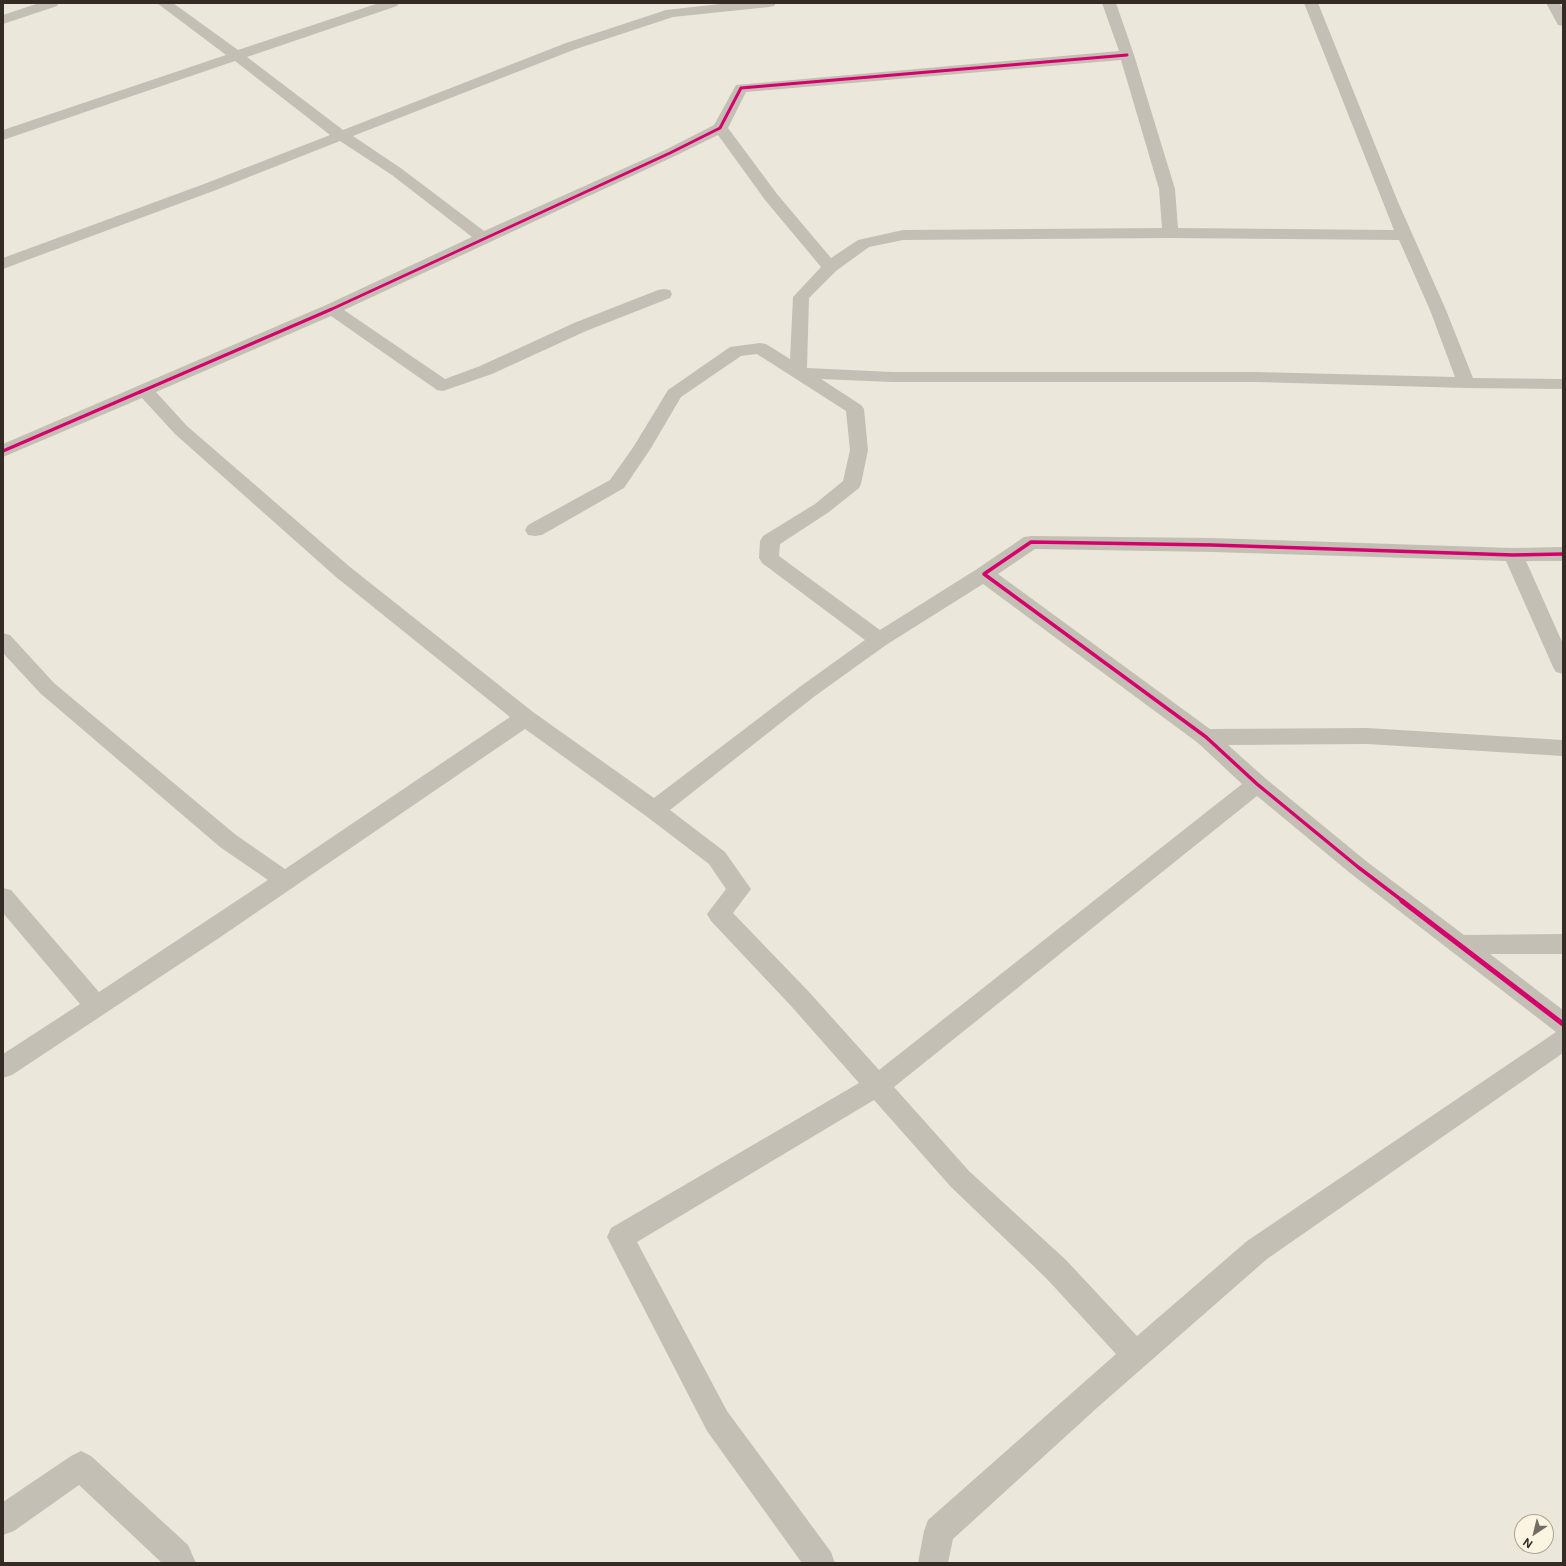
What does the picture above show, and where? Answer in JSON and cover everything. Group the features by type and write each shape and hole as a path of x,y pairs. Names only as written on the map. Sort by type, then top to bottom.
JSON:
{"street":[{"path":"3,20 52,3"},
{"path":"164,3 341,136 397,172 483,238"},
{"path":"3,135 392,3"},
{"path":"3,264 210,187 571,46 671,13 769,3"},
{"path":"1109,3 1127,55 1167,189 1170,233"},
{"path":"1311,3 1404,235 1438,310 1466,383"},
{"path":"1553,3 1563,22"},
{"path":"3,450 332,309 670,153 720,128 741,88 1127,55"},
{"path":"720,128 771,197 830,266"},
{"path":"798,373 801,297 830,266 864,243 904,235 1170,233 1404,235"},
{"path":"332,309 443,386 486,370 580,327 664,294"},
{"path":"535,530 617,484 642,448 674,394 736,351 760,348 855,409 859,450 852,484 822,508 770,541 769,558 879,640"},
{"path":"798,373 892,376 1256,377 1466,383 1563,384"},
{"path":"144,389 181,430 331,562 525,718 654,810 717,858 739,889 719,914 801,1000 960,1179 1056,1269 1136,1355"},
{"path":"654,810 808,691 879,640 984,574 1031,542 1220,545 1513,555 1563,554"},
{"path":"1513,555 1563,667"},
{"path":"984,574 1206,737 1257,784 1358,866 1563,1024"},
{"path":"3,640 47,688 228,841 286,881"},
{"path":"3,1067 286,881 525,718"},
{"path":"1206,737 1367,736 1563,748"},
{"path":"820,1563 717,1421 620,1237 878,1085 1257,784"},
{"path":"3,897 96,1006"},
{"path":"1460,945 1563,944"},
{"path":"933,1563 939,1531 1136,1355 1257,1250 1563,1040"},
{"path":"3,1520 81,1466 177,1556 181,1563"}],"cycle path":[{"path":"3,451 332,309 670,153 720,128 741,88 1127,55"},
{"path":"1563,554 1513,555 1212,545 1031,542 984,574 1206,737 1257,784 1358,867 1563,1024"}]}
